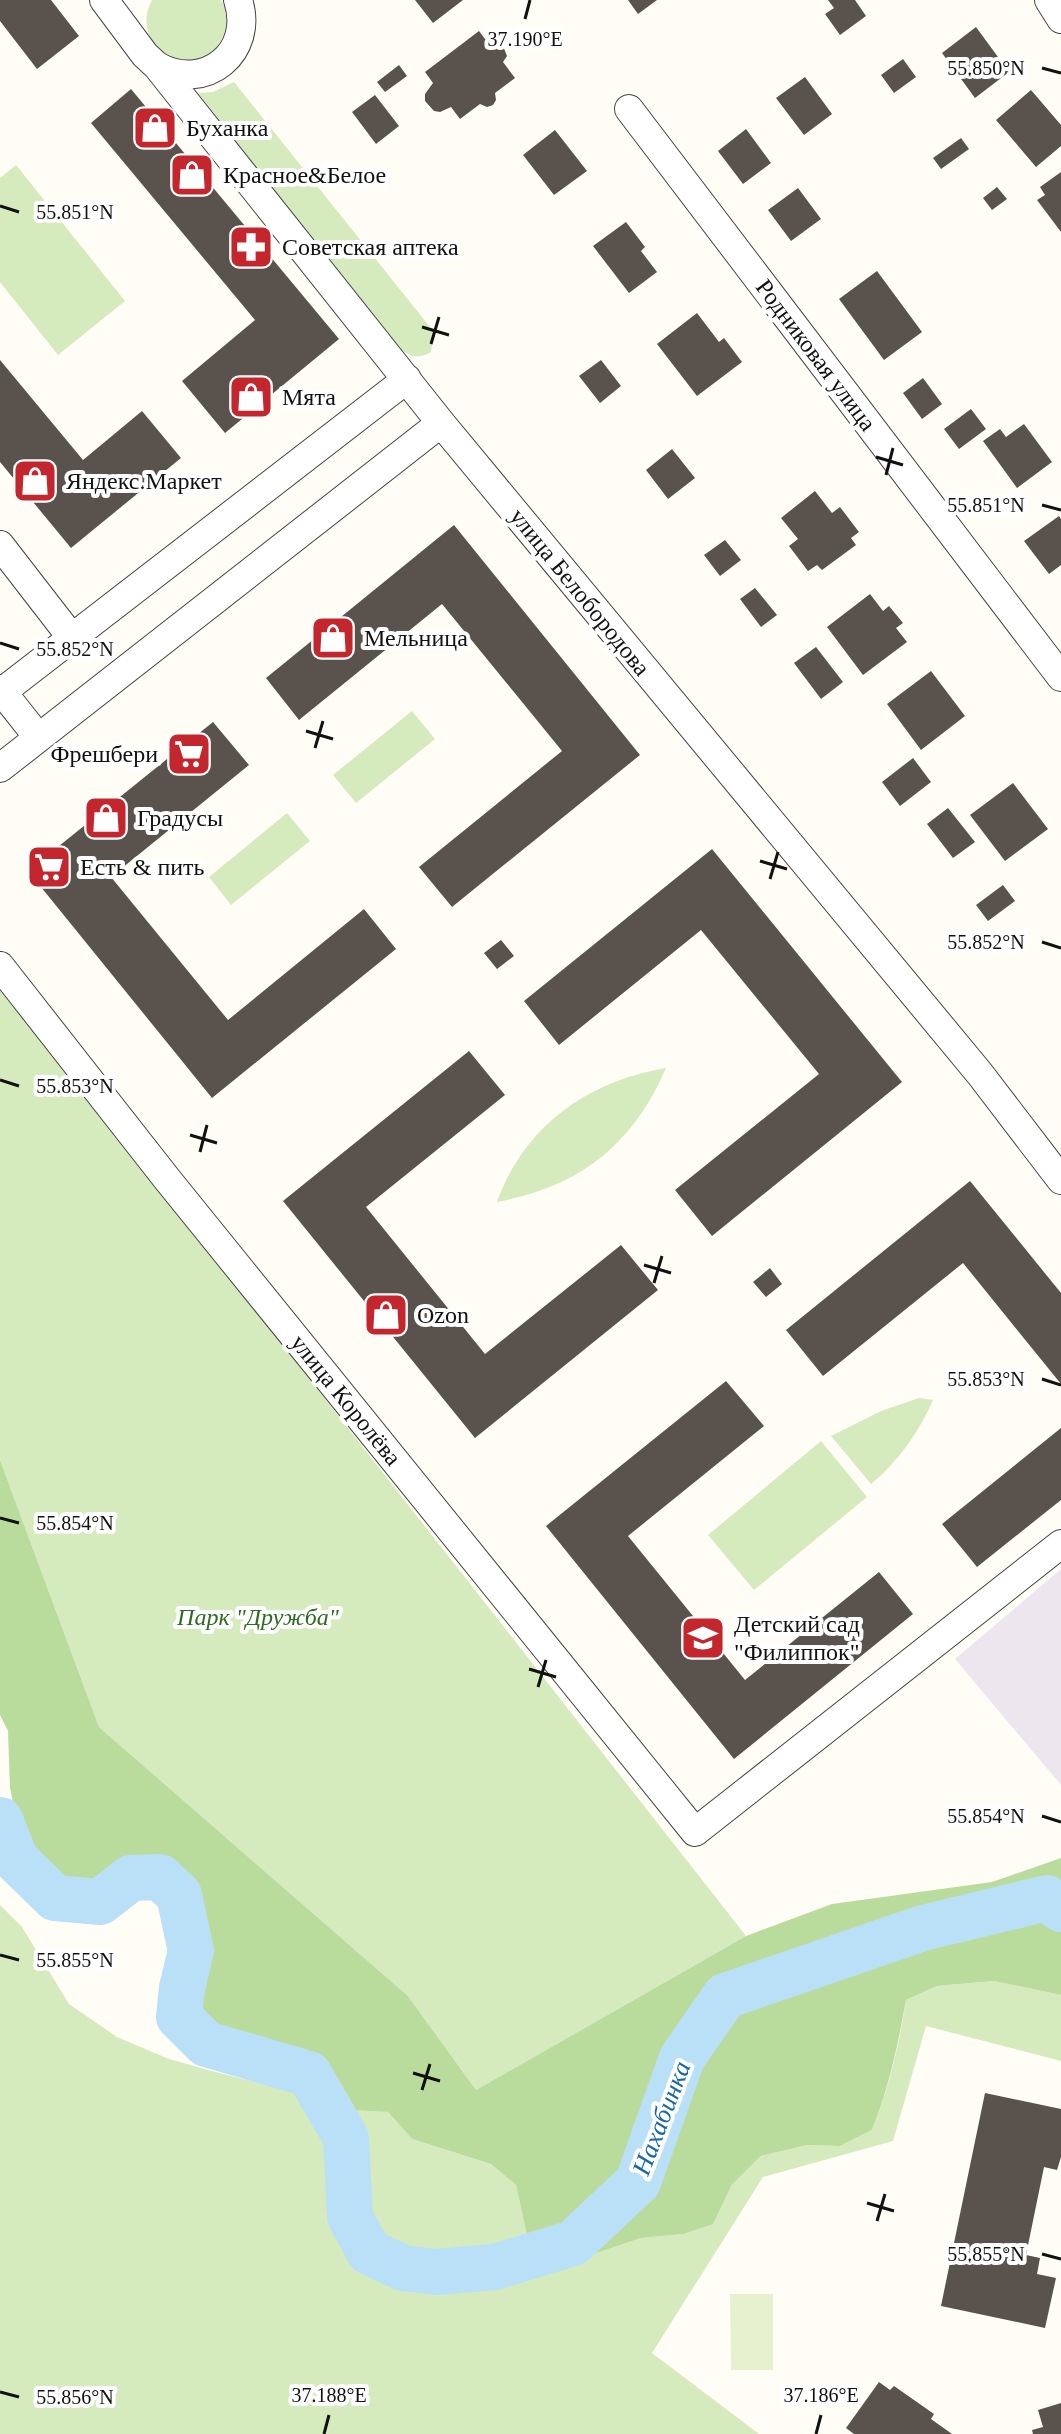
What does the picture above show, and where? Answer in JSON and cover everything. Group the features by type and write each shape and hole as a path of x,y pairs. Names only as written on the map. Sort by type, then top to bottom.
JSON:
{"street":[{"name":"улица Белобородова","path":"104,0 441,423 980,1074 1061,1180"},
{"path":"137,0 133,22 137,40"},
{"path":"157,66 174,73 192,75 209,71 224,61 236,47 242,29 242,10 238,0"},
{"path":"1049,0 1061,19"},
{"name":"Родниковая улица","path":"629,109 1061,677"},
{"path":"38,737 1,691 407,379"},
{"path":"0,768 441,423"},
{"path":"0,545 72,638"},
{"name":"улица Королёва","path":"0,966 167,1179 695,1832 1061,1544"}],"shaded area":[{"path":"1061,1569 1061,1785 955,1659"}],"green space":[{"path":"152,0 221,0 226,18 223,36 213,51 200,59 185,60 170,56 157,47 149,34 146,18"},
{"path":"234,82 434,332 431,352 416,356 401,350 198,93 213,92"},
{"path":"16,165 125,301 58,355 0,282 0,178"},
{"path":"412,711 435,739 356,803 333,775"},
{"path":"287,813 310,841 231,905 209,877"},
{"name":"Парк \"Дружба\"","path":"0,984 746,1936 476,2090 408,1996 99,1727 0,1460"},
{"path":"666,1068 637,1119 600,1158 553,1186 497,1202 524,1151 562,1111 610,1084"},
{"path":"919,1398 933,1400 921,1424 899,1456 871,1484 831,1436 881,1411"},
{"path":"821,1441 867,1497 754,1590 708,1535"},
{"path":"0,1460 99,1727 408,1996 476,2090 746,1936 832,1904 992,1882 1061,1858 1061,1995 994,1981 937,1986 906,2000 892,2066 872,2130 840,2146 807,2145 761,2156 731,2186 713,2224 683,2234 641,2238 576,2260 545,2261 528,2240 516,2185 491,2164 412,2139 388,2112 351,2110 329,2091 328,2077 301,2056 272,2048 241,2045 216,2033 195,2011 195,1982 202,1955 204,1925 194,1898 177,1873 149,1868 121,1873 95,1888 66,1883 38,1869 22,1844 10,1788 8,1731 0,1715"},
{"path":"0,1905 22,1927 69,2004 117,2037 169,2059 208,2070 263,2084 329,2091 351,2110 388,2112 412,2139 491,2164 516,2185 528,2240 576,2260 641,2238 683,2234 761,2156 807,2145 840,2146 872,2130 893,2066 906,2000 937,1986 994,1981 1061,1995 1061,2061 926,2026 893,2141 763,2177 652,2353 759,2434 0,2434"},
{"path":"730,2294 773,2294 773,2370 731,2370"}],"building":[{"path":"0,0 51,0 79,36 37,69 0,21"},
{"path":"415,0 463,0 433,23"},
{"path":"628,0 657,0 638,14"},
{"path":"828,0 855,0 866,16 840,35 825,14 834,8"},
{"path":"976,27 1009,72 975,98 942,53"},
{"path":"479,31 491,47 497,44 503,46 507,56 503,62 515,78 495,93 493,105 487,107 480,104 460,119 451,107 434,111 425,101 425,94 433,83 425,72"},
{"path":"903,59 916,77 894,93 881,75"},
{"path":"399,65 407,76 385,92 377,82"},
{"path":"805,77 832,114 804,135 776,98"},
{"path":"131,89 339,339 225,433 182,381 255,320 91,123"},
{"path":"1031,90 1061,125 1061,146 1036,167 996,120"},
{"path":"375,95 399,126 376,144 352,112"},
{"path":"746,129 771,163 743,184 718,151"},
{"path":"555,130 587,171 554,195 523,155"},
{"path":"961,138 969,149 941,169 933,158"},
{"path":"1061,172 1061,232 1037,200 1045,195 1040,187"},
{"path":"997,187 1007,199 992,210 983,198"},
{"path":"798,188 821,219 791,241 768,210"},
{"path":"626,222 645,247 641,251 657,272 629,293 593,246"},
{"path":"877,271 922,332 884,360 839,299"},
{"path":"697,313 719,342 724,338 742,362 697,396 657,344"},
{"path":"0,360 83,460 142,411 181,458 71,548 0,462"},
{"path":"601,360 621,386 600,403 579,376"},
{"path":"923,378 942,404 922,419 903,393"},
{"path":"971,409 986,429 959,449 944,429"},
{"path":"1024,424 1052,462 1017,488 983,441 1000,429 1006,437"},
{"path":"672,449 695,478 668,499 646,470"},
{"path":"815,491 832,513 840,507 859,532 851,538 856,545 822,570 817,565 808,571 789,546 798,539 781,518"},
{"path":"1059,516 1061,565 1049,574 1024,541"},
{"path":"454,525 640,755 452,907 419,867 562,751 442,604 299,720 266,678"},
{"path":"725,540 741,560 720,576 704,555"},
{"path":"755,588 777,615 761,627 740,599"},
{"path":"870,594 883,611 889,606 903,623 896,628 907,642 863,675 827,627"},
{"path":"816,647 843,682 821,699 794,663"},
{"path":"931,671 965,716 921,750 887,704"},
{"path":"213,722 249,765 111,877 228,1020 364,909 396,949 212,1098 28,871"},
{"path":"913,758 931,782 900,806 882,782"},
{"path":"1013,783 1048,829 1005,861 970,815"},
{"path":"948,808 975,842 953,858 927,824"},
{"path":"712,849 902,1082 712,1236 675,1190 819,1074 701,930 559,1045 524,1001"},
{"path":"1003,885 1015,901 988,921 976,905"},
{"path":"501,940 514,956 497,969 484,953"},
{"path":"469,1051 505,1095 366,1207 485,1354 621,1245 658,1290 475,1438 283,1201"},
{"path":"970,1181 1061,1293 1061,1384 963,1263 823,1376 786,1330"},
{"path":"770,1268 782,1284 766,1297 753,1282"},
{"path":"726,1381 764,1426 628,1536 745,1680 879,1572 913,1614 734,1759 546,1526"},
{"path":"1061,1428 1061,1500 977,1567 942,1524"},
{"path":"985,2093 1061,2109 1061,2157 1057,2170 1044,2167 1026,2255 1040,2258 1037,2274 1056,2278 1045,2328 941,2306"},
{"path":"879,2382 890,2390 894,2386 934,2414 931,2419 952,2434 854,2434 846,2428"},
{"path":"1061,2403 1061,2434 1033,2434 1032,2430 1043,2427 1038,2410"}],"waterway":[{"name":"Нахабинка","path":"0,1820 16,1860 55,1898 100,1902 131,1878 160,1877 179,1895 191,1951 179,2017 206,2044 309,2074 346,2138 350,2217 369,2252 403,2268 437,2272 495,2267 573,2243 638,2182 682,2058 725,1996 923,1928 1047,1898 1061,1909"}],"place":[{"name":"Буханка","path":"155,128"},
{"name":"Красное&Белое","path":"192,175"},
{"name":"Советская аптека","path":"251,247"},
{"name":"Мята","path":"251,397"},
{"name":"Яндекс.Маркет","path":"35,481"},
{"name":"Мельница","path":"333,638"},
{"name":"Фрешбери","path":"189,754"},
{"name":"Градусы","path":"106,818"},
{"name":"Есть & пить","path":"49,867"},
{"name":"Ozon","path":"386,1315"},
{"name":"Детский сад \"Филиппок\"","path":"703,1638"}]}
